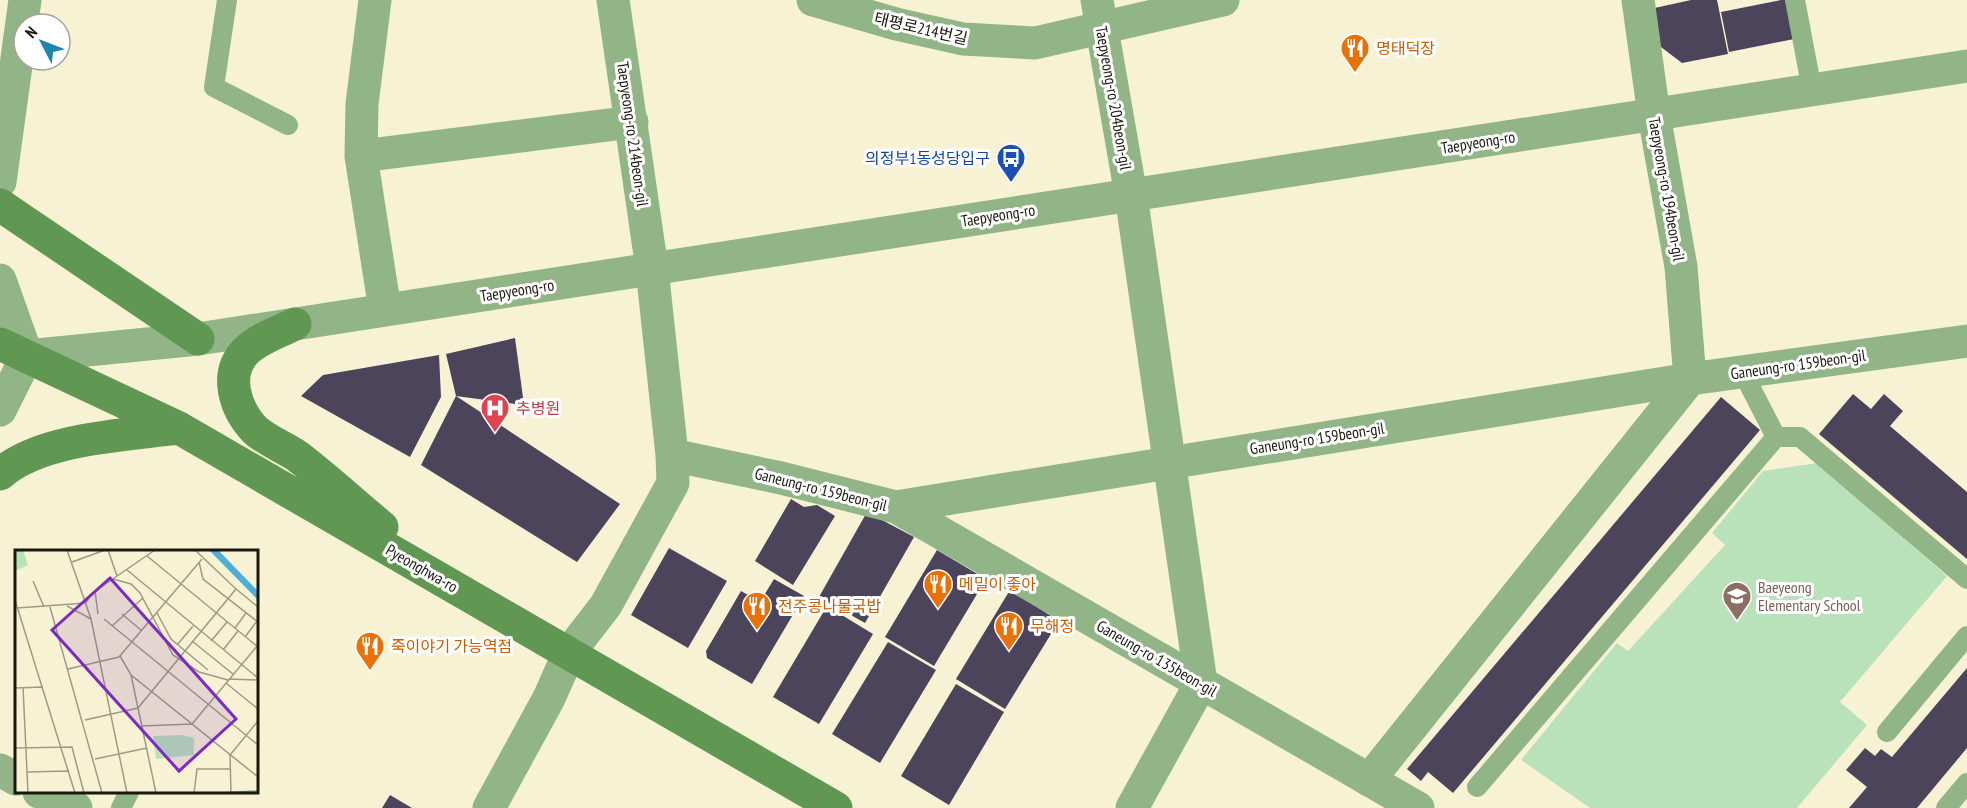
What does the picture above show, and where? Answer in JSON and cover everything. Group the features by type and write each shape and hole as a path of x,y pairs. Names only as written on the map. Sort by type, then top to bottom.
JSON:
{"main road":[{"path":"0,205 198,339"},
{"path":"295,324 258,342 245,352 236,366 234,382 239,408 256,430 296,456 452,586"},
{"name":"Pyeonghwa-ro","path":"14,350 179,428 836,808"},
{"path":"0,474 11,464 32,455 81,440 179,428"}],"street":[{"path":"0,182 25,0"},
{"path":"375,0 362,104 361,156 385,310"},
{"name":"Taepyeong-ro 214beon-gil","path":"489,808 549,698 569,653 606,604 673,483 652,269 613,0"},
{"name":"태평로214번길","path":"813,0 896,24 963,39 1035,43 1099,14 1223,0"},
{"name":"Taepyeong-ro 194beon-gil","path":"1638,0 1654,115 1681,267 1690,379"},
{"name":"Taepyeong-ro 204beon-gil","path":"1099,14 1131,195 1201,683"},
{"name":"Taepyeong-ro","path":"14,350 198,339 1967,66"},
{"path":"361,156 632,122"},
{"path":"0,280 14,350 0,410"},
{"name":"Ganeung-ro 159beon-gil","path":"672,455 782,478 896,507 1690,379 1967,341"},
{"path":"1369,780 1690,379"},
{"name":"Ganeung-ro 135beon-gil","path":"896,507 1418,808"},
{"path":"1132,808 1201,683"},
{"path":"0,770 15,778"},
{"path":"41,793 76,808"}],"lane":[{"path":"227,0 214,87 288,125"},
{"path":"1795,0 1812,90"},
{"path":"1742,371 1776,437"},
{"path":"1477,787 1776,437 1800,437 1967,579"},
{"path":"1887,732 1967,636"},
{"path":"1946,808 1967,783"},
{"path":"121,808 128,793"}],"green space":[{"path":"1817,463 1947,576 1840,702 1867,725 1797,808 1590,808 1521,760 1617,643 1628,651 1725,545 1712,533 1763,471"}],"building":[{"path":"1691,0 1717,0 1728,54 1682,63 1657,44 1650,9"},
{"path":"1786,0 1794,39 1729,52 1721,12"},
{"path":"515,338 524,405 456,396 446,354"},
{"path":"439,355 441,397 410,457 301,396 323,375"},
{"path":"1853,394 1871,409 1884,394 1903,411 1890,426 1967,492 1967,559 1819,434"},
{"path":"456,396 620,504 577,562 421,465"},
{"path":"1721,397 1760,430 1453,793 1428,772 1421,781 1407,769"},
{"path":"791,499 804,507 817,505 835,516 793,585 755,561"},
{"path":"867,512 914,537 865,623 819,597"},
{"path":"669,548 727,581 688,648 631,615"},
{"path":"937,550 986,579 934,666 885,637"},
{"path":"774,579 804,596 752,684 707,658 706,651 741,591 760,602"},
{"path":"1010,590 1059,621 1005,709 956,679"},
{"path":"827,606 873,634 819,724 773,697"},
{"path":"888,642 936,670 880,763 832,734"},
{"path":"1967,668 1967,748 1917,808 1849,808 1867,787 1846,770 1865,748 1875,756 1881,749 1892,757"},
{"path":"956,684 1004,712 949,805 901,776"},
{"path":"390,795 412,808 382,808"}],"place":[{"name":"명태덕장","path":"1355,74"},
{"name":"의정부1동성당입구","path":"1011,184"},
{"name":"추병원","path":"495,434"},
{"name":"메밀이 좋아","path":"938,610"},
{"name":"Baeyeong Elementary School","path":"1737,622"},
{"name":"전주콩나물국밥","path":"757,632"},
{"name":"무해정","path":"1009,652"},
{"name":"죽이야기 가능역점","path":"370,672"}]}
